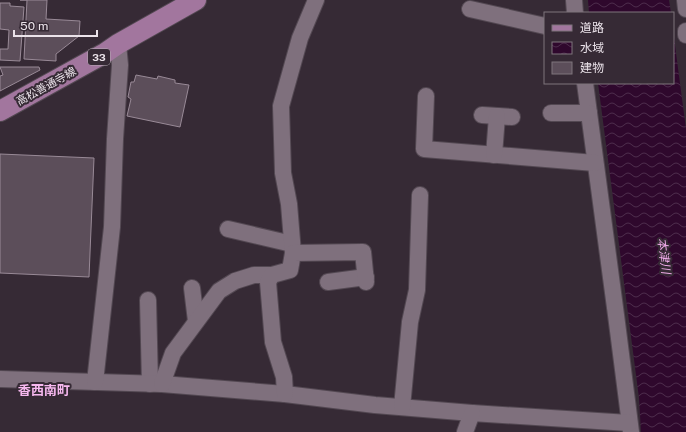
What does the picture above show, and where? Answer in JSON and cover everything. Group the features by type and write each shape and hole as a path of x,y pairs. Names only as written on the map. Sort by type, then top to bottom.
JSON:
{"main road":[{"name":"高松善通寺線","path":"0,111 105,53 118,44 196,0"}],"street":[{"path":"156,384 173,353 219,291 234,281 254,275 272,275 290,270 293,249 289,204 283,173 281,106 300,38 316,0"},
{"path":"574,0 575,12"},
{"path":"685,0 686,9"},
{"path":"470,9 544,26"},
{"path":"95,382 112,227 115,139 120,65 118,44"},
{"path":"0,379 156,384 285,394 593,427 630,428 585,84"},
{"path":"426,96 424,149 596,163"},
{"path":"551,113 589,113"},
{"path":"494,155 497,116"},
{"path":"402,407 410,322 417,290 420,195"},
{"path":"228,229 293,249 363,252 366,279 328,282"},
{"path":"272,275 268,282 273,342 284,377 285,394"},
{"path":"192,288 196,321"},
{"path":"148,300 156,384"},
{"path":"465,432 472,413"}],"water":[{"path":"588,0 669,0 671,12 589,12"},
{"name":"本津川","path":"674,38 686,129 686,432 641,432 639,398 598,84 674,84"}],"building":[{"path":"27,0 47,0 46,19 80,21 79,36 56,54 56,61 24,59"},
{"path":"0,3 10,3 10,6 24,7 20,61 0,60 0,49 8,49 9,30 0,29"},
{"path":"0,67 39,67 40,70 0,91 0,76 3,75"},
{"path":"136,75 157,79 158,76 175,80 175,83 189,85 180,127 127,116 131,99 128,97 131,82 134,82"},
{"path":"0,154 94,158 89,277 0,273"}],"district":[{"name":"香西南町","path":"44,390"}]}
